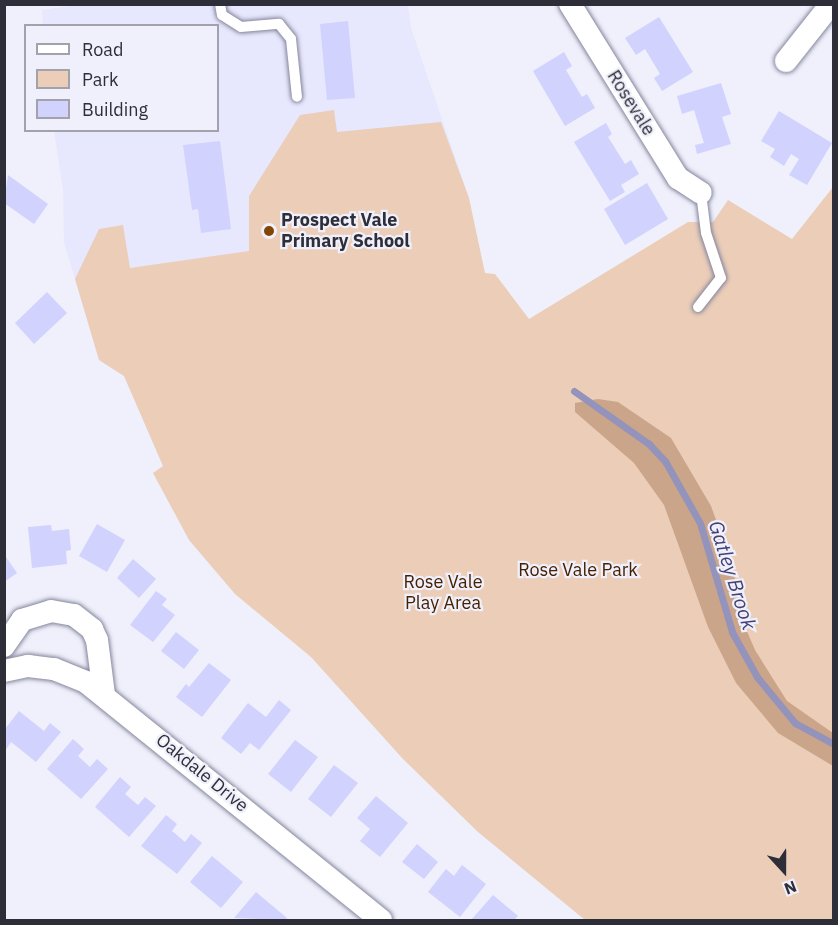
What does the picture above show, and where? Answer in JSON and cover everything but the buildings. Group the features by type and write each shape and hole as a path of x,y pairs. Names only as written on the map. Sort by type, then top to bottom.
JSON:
{"street":[{"name":"Rosevale","path":"570,4 678,178 701,193"},
{"path":"786,61 831,4"},
{"path":"4,646 21,620 51,611 74,615 92,629 97,640 104,695"},
{"name":"Oakdale Drive","path":"4,671 28,666 54,669 104,695 381,921"}],"lane":[{"path":"220,4 222,15 241,27 279,24 291,39 297,97"},
{"path":"698,307 721,278 706,233 701,193"}],"shaded area":[{"name":"Prospect Vale Primary School","path":"84,4 408,5 411,28 469,198 163,466 124,376 99,360 64,242 63,190 54,132 219,132 219,24 43,24 42,10"},
{"path":"598,399 618,402 671,438 711,506 732,564 743,622 755,650 787,701 833,733 833,766 778,733 736,683 708,627 664,505 634,463 575,412 575,403"}],"green space":[{"name":"Rose Vale Park","path":"334,110 337,132 441,122 469,198 485,273 495,274 529,319 688,222 713,222 728,200 792,239 833,187 833,920 585,920 478,832 403,759 311,657 235,594 189,540 153,473 163,466 124,376 99,360 75,279 99,229 123,225 130,268 249,251 249,196 300,115"}],"waterway":[{"name":"Gatley Brook","path":"574,391 649,444 665,461 700,523 732,632 757,677 795,723 834,744"}],"place":[{"name":"Prospect Vale Primary School","path":"269,231"}],"park label":[{"name":"Rose Vale Play Area","path":"443,593"}]}
